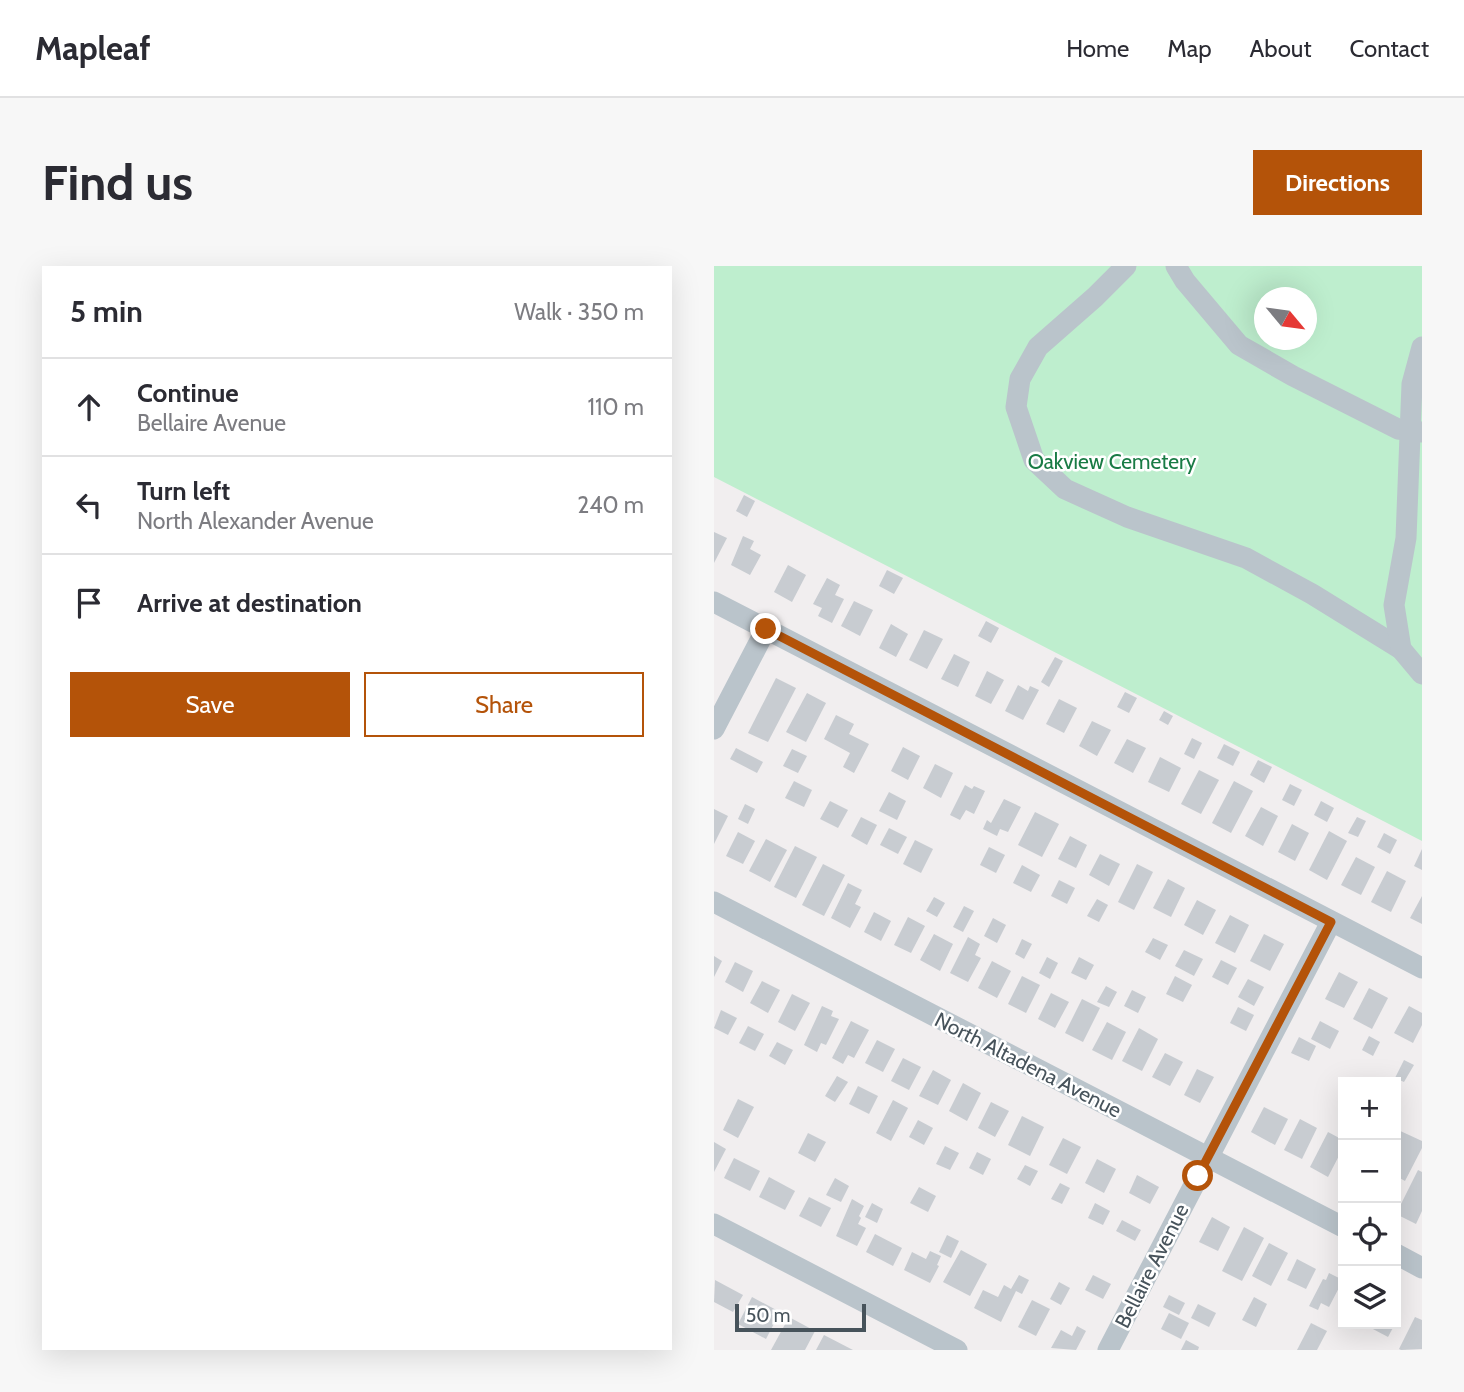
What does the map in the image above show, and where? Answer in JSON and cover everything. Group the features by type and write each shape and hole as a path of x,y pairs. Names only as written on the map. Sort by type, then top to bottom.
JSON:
{"street":[{"path":"1126,266 1096,298 1038,347 1020,379 1016,407 1034,460 1065,489 1127,517 1246,558 1312,594 1401,649 1422,674"},
{"path":"1176,266 1185,281 1239,345 1293,376 1398,429 1416,431"},
{"path":"1401,649 1394,605 1416,482 1412,384 1422,347"},
{"path":"714,602 1422,968"},
{"path":"714,729 766,629"},
{"name":"North Altadena Avenue","path":"714,902 1338,1224"},
{"name":"Bellaire Avenue","path":"1108,1350 1331,922"},
{"path":"714,1224 957,1350"},
{"path":"1401,1257 1422,1268"}],"green space":[{"name":"Oakview Cemetery","path":"714,266 1422,266 1422,841 714,477"}],"building":[{"path":"744,495 755,501 747,517 736,511"},
{"path":"714,532 727,538 714,563"},
{"path":"743,536 754,541 750,549 761,555 750,575 731,565"},
{"path":"788,565 806,575 792,602 774,592"},
{"path":"887,570 903,578 894,594 879,586"},
{"path":"827,578 840,585 835,595 844,599 832,623 818,616 822,608 813,604"},
{"path":"854,601 873,610 860,636 841,626"},
{"path":"986,621 999,628 991,643 978,636"},
{"path":"891,624 908,634 896,657 879,648"},
{"path":"924,630 943,639 927,669 909,660"},
{"path":"954,654 970,662 958,687 941,679"},
{"path":"1055,657 1063,661 1049,687 1041,682"},
{"path":"987,671 1004,680 991,704 975,696"},
{"path":"776,678 796,688 768,742 748,733"},
{"path":"1018,685 1028,691 1030,686 1039,690 1023,720 1005,711"},
{"path":"1125,692 1137,698 1129,713 1117,707"},
{"path":"807,693 826,703 806,742 786,732"},
{"path":"1059,699 1077,708 1064,733 1046,724"},
{"path":"1164,711 1173,716 1168,725 1159,720"},
{"path":"836,715 854,724 849,734 869,744 854,773 843,767 850,753 824,739"},
{"path":"1092,721 1111,730 1097,756 1079,746"},
{"path":"1192,738 1202,743 1194,759 1184,754"},
{"path":"1127,739 1146,748 1133,773 1114,763"},
{"path":"1224,744 1240,752 1233,766 1217,758"},
{"path":"903,747 920,756 908,780 891,771"},
{"path":"736,748 763,762 757,773 730,759"},
{"path":"792,749 807,756 798,773 783,766"},
{"path":"1160,757 1181,768 1169,792 1148,782"},
{"path":"1258,760 1272,767 1264,783 1250,775"},
{"path":"935,764 953,773 941,798 923,788"},
{"path":"1199,770 1219,780 1201,814 1181,804"},
{"path":"794,781 812,790 804,807 785,798"},
{"path":"1234,781 1253,791 1231,833 1212,823"},
{"path":"1290,784 1302,790 1294,806 1282,800"},
{"path":"965,785 985,791 974,814 966,810 960,820 950,815"},
{"path":"889,792 906,801 897,820 879,811"},
{"path":"1004,799 1021,807 1008,832 1000,829 997,836 983,829 987,820 991,823"},
{"path":"830,801 848,810 838,828 820,819"},
{"path":"1321,801 1334,808 1327,822 1314,815"},
{"path":"745,804 755,809 748,824 738,819"},
{"path":"1261,807 1278,816 1263,846 1245,836"},
{"path":"714,809 728,816 714,844"},
{"path":"1035,812 1059,824 1042,857 1018,845"},
{"path":"861,817 877,825 867,845 851,836"},
{"path":"1357,817 1366,821 1358,837 1348,833"},
{"path":"1292,824 1309,833 1295,861 1278,852"},
{"path":"889,828 907,837 898,854 880,845"},
{"path":"1329,831 1347,841 1327,880 1309,870"},
{"path":"738,832 755,841 743,864 726,856"},
{"path":"1384,833 1397,840 1390,854 1377,847"},
{"path":"1070,836 1087,845 1076,868 1058,859"},
{"path":"766,839 787,850 770,882 749,871"},
{"path":"915,840 933,849 921,873 903,864"},
{"path":"795,846 817,857 796,898 774,887"},
{"path":"989,847 1005,855 996,873 980,865"},
{"path":"1422,849 1422,870 1414,866"},
{"path":"1100,854 1120,864 1109,886 1089,875"},
{"path":"1356,857 1375,867 1361,895 1341,885"},
{"path":"823,864 845,875 824,916 802,905"},
{"path":"1137,864 1153,872 1134,910 1118,902"},
{"path":"1022,865 1040,875 1031,892 1013,883"},
{"path":"1387,871 1406,881 1391,912 1371,902"},
{"path":"1168,879 1185,888 1171,917 1153,908"},
{"path":"1059,880 1075,888 1067,904 1051,896"},
{"path":"848,883 862,890 855,904 861,907 850,928 831,918"},
{"path":"1422,896 1422,924 1410,918"},
{"path":"934,897 945,903 937,917 926,911"},
{"path":"1097,899 1108,905 1099,922 1087,916"},
{"path":"1197,900 1216,910 1203,935 1184,925"},
{"path":"964,906 974,911 963,932 953,927"},
{"path":"874,912 891,921 881,941 864,932"},
{"path":"1230,915 1249,925 1235,953 1215,943"},
{"path":"908,917 925,926 911,953 894,945"},
{"path":"993,918 1006,925 997,943 984,936"},
{"path":"934,934 953,944 940,971 920,960"},
{"path":"1264,934 1284,944 1270,971 1250,961"},
{"path":"968,937 980,944 975,955 981,958 968,982 950,973"},
{"path":"1153,938 1168,945 1160,960 1145,952"},
{"path":"1022,939 1032,944 1024,959 1015,954"},
{"path":"1184,950 1203,959 1194,976 1175,966"},
{"path":"714,956 722,961 714,977"},
{"path":"1047,957 1058,963 1050,979 1039,973"},
{"path":"1079,957 1094,965 1086,980 1071,973"},
{"path":"1221,960 1237,968 1228,985 1212,977"},
{"path":"992,961 1011,971 997,998 978,988"},
{"path":"735,962 753,971 743,992 725,982"},
{"path":"1339,972 1358,982 1344,1008 1325,999"},
{"path":"1022,976 1040,985 1026,1013 1008,1004"},
{"path":"1175,976 1192,985 1183,1002 1166,994"},
{"path":"1248,979 1264,987 1254,1006 1238,997"},
{"path":"762,981 780,990 768,1013 750,1003"},
{"path":"1106,986 1117,992 1109,1007 1097,1002"},
{"path":"1369,988 1388,998 1372,1029 1353,1019"},
{"path":"1132,990 1146,997 1138,1013 1124,1006"},
{"path":"1051,993 1069,1002 1055,1028 1038,1019"},
{"path":"792,994 810,1003 795,1031 778,1022"},
{"path":"1082,999 1100,1008 1083,1042 1065,1033"},
{"path":"822,1006 833,1011 831,1016 839,1019 826,1045 821,1043 817,1052 804,1045"},
{"path":"1409,1006 1422,1013 1422,1025 1413,1043 1394,1033"},
{"path":"1238,1007 1254,1015 1246,1031 1230,1023"},
{"path":"721,1010 737,1018 728,1035 714,1028"},
{"path":"851,1021 869,1030 854,1058 848,1055 843,1064 832,1058"},
{"path":"1320,1021 1339,1031 1330,1049 1311,1039"},
{"path":"1107,1022 1126,1032 1112,1060 1092,1050"},
{"path":"748,1026 764,1034 755,1051 739,1043"},
{"path":"1139,1028 1158,1039 1142,1071 1122,1061"},
{"path":"1369,1036 1380,1042 1373,1056 1362,1050"},
{"path":"1299,1037 1316,1046 1309,1061 1291,1053"},
{"path":"877,1040 895,1049 883,1072 865,1063"},
{"path":"777,1042 793,1050 785,1065 769,1056"},
{"path":"1165,1053 1183,1062 1170,1086 1152,1077"},
{"path":"903,1058 921,1067 909,1090 891,1081"},
{"path":"1404,1060 1414,1065 1404,1082 1401,1077 1396,1077"},
{"path":"1197,1069 1214,1077 1200,1103 1184,1095"},
{"path":"933,1070 951,1080 938,1105 919,1096"},
{"path":"837,1076 848,1082 835,1102 825,1096"},
{"path":"963,1083 981,1093 967,1121 949,1111"},
{"path":"858,1086 878,1096 869,1114 849,1104"},
{"path":"738,1099 754,1107 738,1138 723,1130"},
{"path":"893,1100 908,1108 891,1141 876,1133"},
{"path":"991,1102 1009,1111 995,1137 978,1128"},
{"path":"1264,1107 1288,1119 1275,1145 1251,1132"},
{"path":"1022,1116 1044,1127 1030,1156 1008,1145"},
{"path":"1300,1119 1317,1128 1302,1159 1284,1150"},
{"path":"918,1120 933,1128 924,1145 909,1137"},
{"path":"1401,1131 1422,1141 1422,1148 1405,1181 1401,1179"},
{"path":"1328,1132 1338,1137 1338,1158 1328,1177 1310,1167"},
{"path":"808,1133 826,1142 815,1162 798,1153"},
{"path":"1063,1138 1081,1147 1067,1174 1049,1165"},
{"path":"714,1142 726,1149 714,1172"},
{"path":"945,1146 959,1153 950,1170 936,1164"},
{"path":"977,1152 991,1159 983,1175 969,1168"},
{"path":"734,1158 760,1171 750,1191 724,1178"},
{"path":"1097,1159 1116,1169 1104,1193 1085,1183"},
{"path":"1025,1165 1038,1171 1030,1186 1017,1179"},
{"path":"1418,1170 1422,1172 1422,1211 1416,1224 1401,1216 1401,1204"},
{"path":"1137,1175 1159,1187 1150,1204 1129,1193"},
{"path":"769,1177 795,1191 785,1210 759,1197"},
{"path":"835,1178 849,1186 841,1202 826,1195"},
{"path":"1060,1183 1070,1188 1062,1204 1051,1199"},
{"path":"919,1187 936,1196 928,1212 910,1203"},
{"path":"809,1197 831,1208 821,1227 799,1216"},
{"path":"852,1199 864,1206 858,1224 866,1228 857,1246 836,1236"},
{"path":"872,1203 883,1209 877,1223 865,1217"},
{"path":"1095,1203 1110,1211 1103,1225 1088,1218"},
{"path":"1212,1217 1230,1227 1218,1251 1199,1242"},
{"path":"1122,1220 1141,1230 1135,1241 1116,1231"},
{"path":"1244,1227 1264,1238 1242,1281 1222,1271"},
{"path":"875,1234 902,1248 893,1266 866,1252"},
{"path":"947,1235 959,1241 951,1258 939,1252"},
{"path":"1269,1243 1288,1253 1271,1286 1252,1276"},
{"path":"961,1250 987,1264 970,1296 943,1282"},
{"path":"930,1251 941,1256 930,1283 904,1270 912,1252 926,1259"},
{"path":"1297,1259 1316,1269 1306,1289 1287,1280"},
{"path":"1329,1273 1338,1278 1338,1290 1329,1307 1321,1303 1318,1310 1309,1306 1323,1279 1326,1280"},
{"path":"1019,1275 1029,1280 1022,1294 1016,1291 1001,1322 974,1308 983,1290 998,1297 1004,1285 1011,1289"},
{"path":"1093,1275 1111,1284 1103,1299 1085,1290"},
{"path":"715,1280 743,1295 733,1312 714,1302"},
{"path":"1059,1282 1070,1288 1061,1305 1050,1299"},
{"path":"1169,1295 1185,1303 1179,1315 1163,1307"},
{"path":"752,1297 780,1312 766,1339 738,1324"},
{"path":"1254,1297 1267,1304 1256,1327 1242,1320"},
{"path":"1032,1300 1050,1309 1036,1336 1018,1327"},
{"path":"1198,1304 1216,1313 1209,1327 1191,1318"},
{"path":"1169,1313 1189,1323 1181,1339 1161,1329"},
{"path":"789,1317 815,1331 805,1350 771,1350"},
{"path":"1415,1317 1422,1320 1422,1349 1401,1350 1399,1349"},
{"path":"1311,1323 1327,1331 1317,1350 1297,1350"},
{"path":"1077,1326 1086,1331 1076,1350 1051,1348 1061,1330 1072,1336"},
{"path":"1373,1329 1392,1329 1388,1337"},
{"path":"824,1335 853,1350 816,1350"},
{"path":"1186,1340 1199,1347 1198,1350 1181,1350"}],"route":[{"path":"766,629 1331,922 1198,1176"}]}
